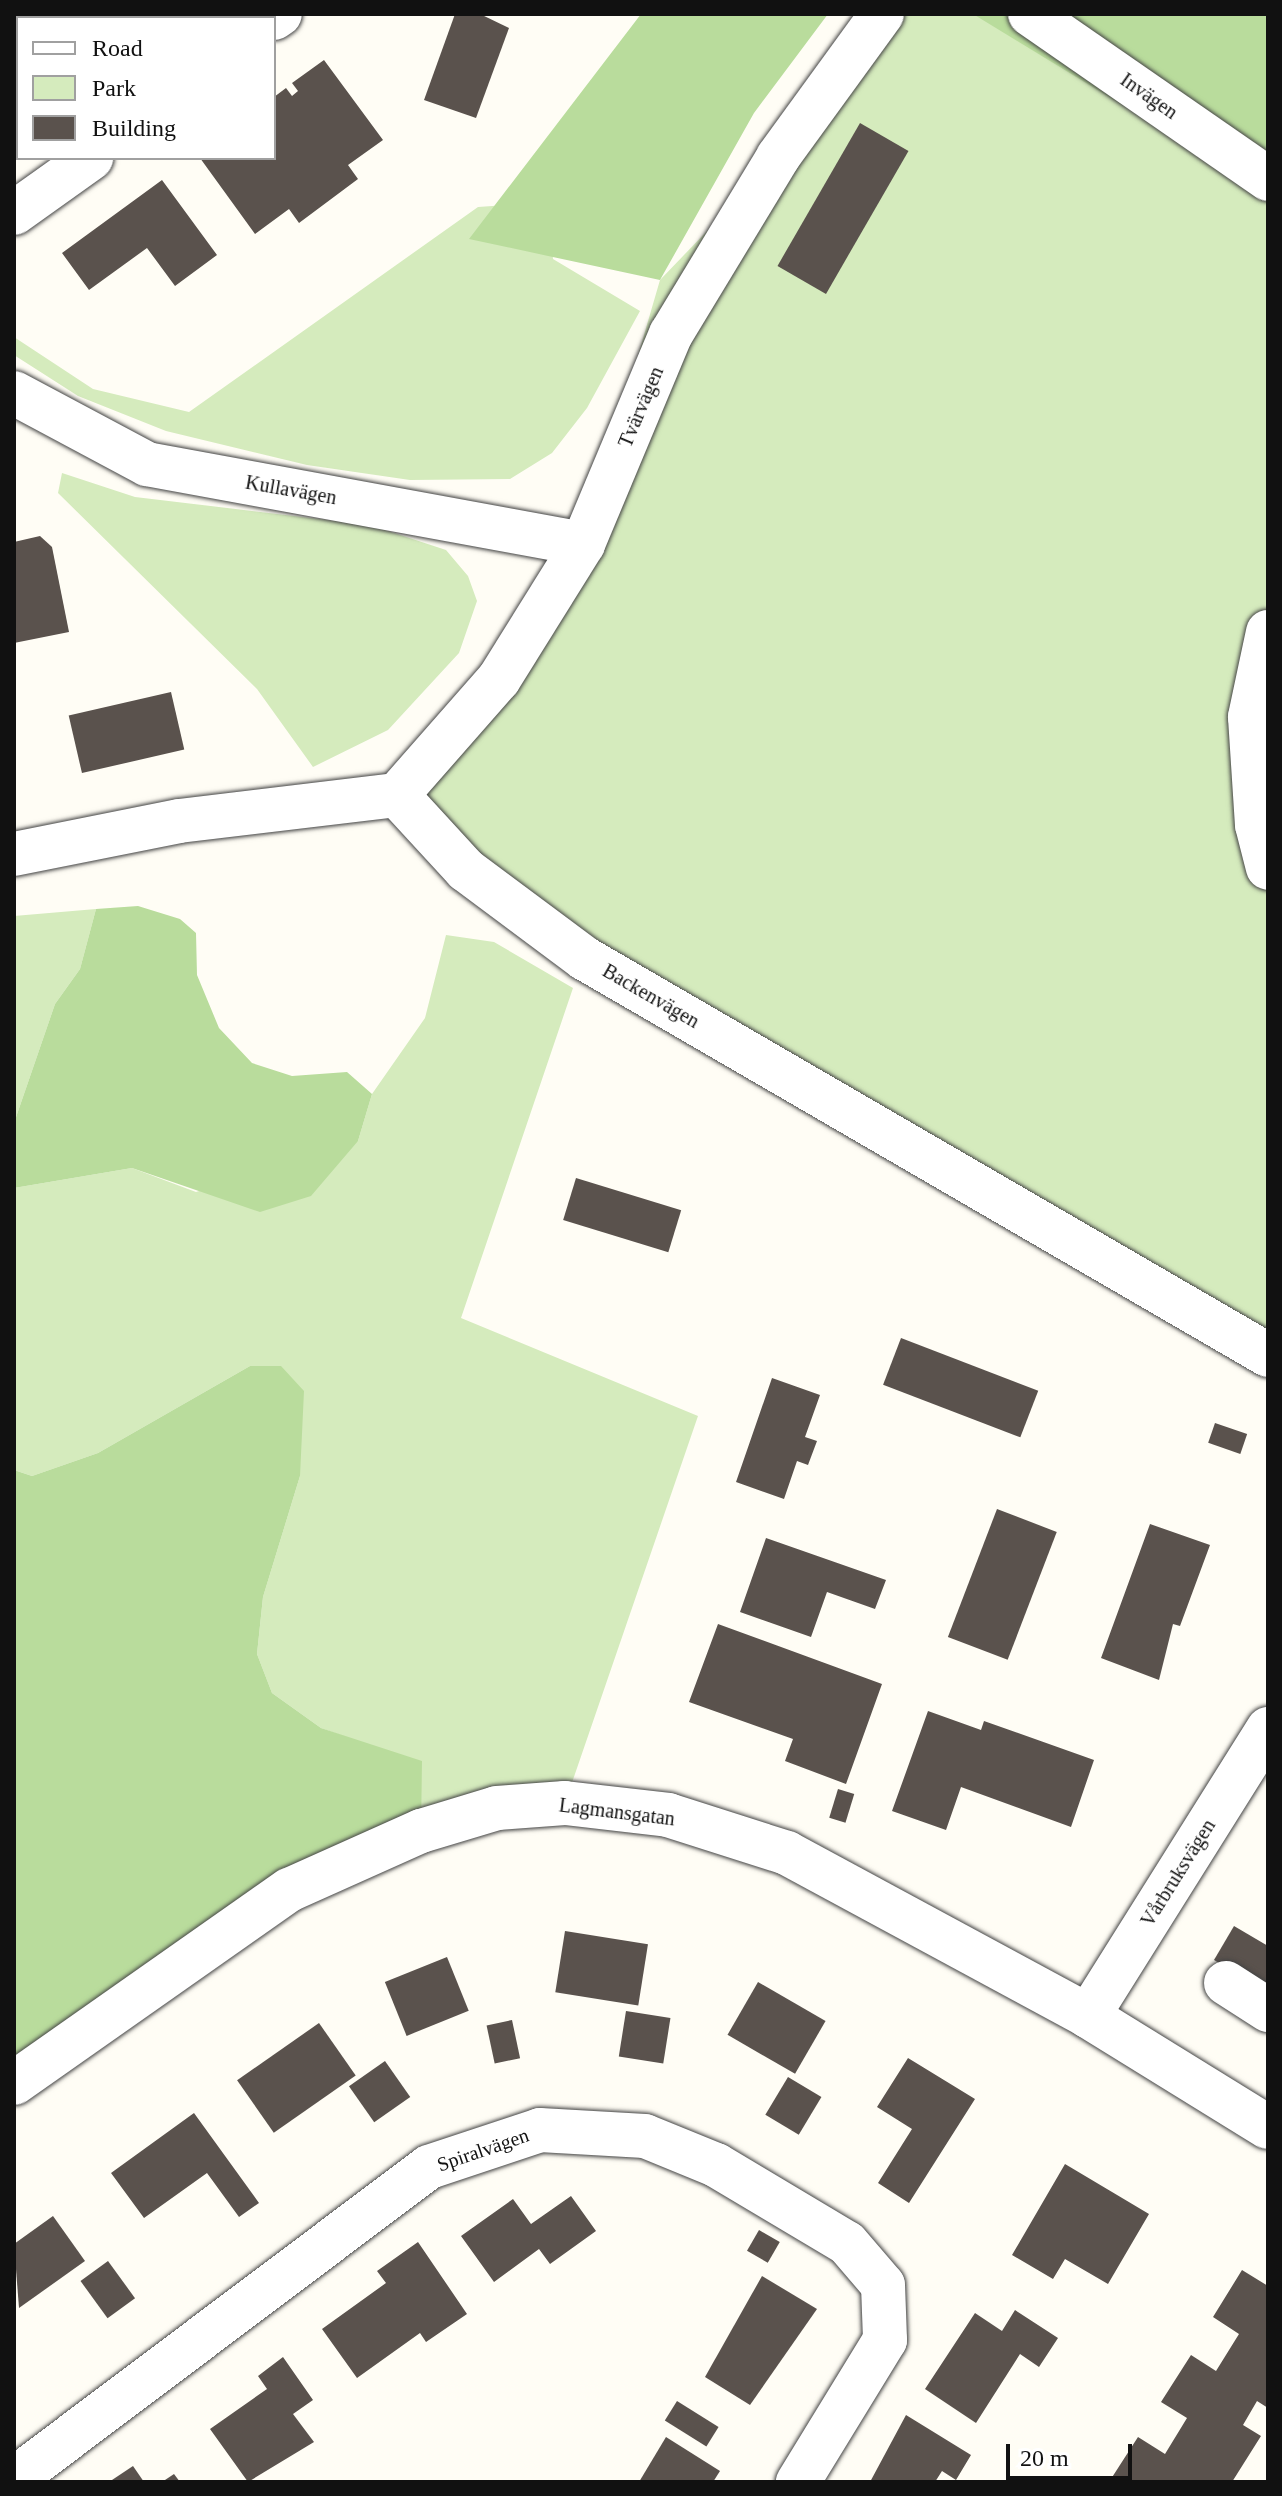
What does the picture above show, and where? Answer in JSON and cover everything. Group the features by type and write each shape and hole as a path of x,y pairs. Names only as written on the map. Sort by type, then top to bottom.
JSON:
{"street":[{"name":"Tvärvägen","path":"397,795 499,679 583,544 671,334 778,157 882,14"},
{"name":"Invägen","path":"1030,14 1268,179"},
{"path":"14,213 88,160"},
{"name":"Kullavägen","path":"14,393 147,464 583,544"},
{"path":"1268,632 1250,717 1257,825 1268,868"},
{"path":"14,854 179,821 397,795"},
{"name":"Backenvägen","path":"397,795 466,870 584,958 1268,1355"},
{"name":"Vårbruksvägen","path":"1088,2016 1268,1729"},
{"name":"Lagmansgatan","path":"14,2083 289,1890 421,1831 497,1808 565,1803 668,1815 787,1853 1088,2016 1268,2127"},
{"path":"1226,1983 1268,2010"},
{"name":"Spiralvägen","path":"14,2479 429,2167 540,2130 645,2136 716,2165 847,2243 883,2285 885,2340 798,2482"}],"green space":[{"path":"641,14 828,14 754,113 660,280 469,239"},
{"path":"882,14 1030,14 1268,179 1268,1355 584,958 397,795 583,544 660,280 778,157"},
{"path":"973,14 1268,14 1268,194"},
{"path":"549,202 553,259 640,311 587,408 552,453 510,479 410,480 307,465 166,431 78,396 14,355 14,337 93,389 189,412 478,207"},
{"path":"62,473 135,497 370,525 446,550 468,576 477,601 459,653 388,730 313,767 257,689 58,493"},
{"path":"138,906 180,919 196,933 197,975 219,1028 252,1063 292,1076 347,1072 372,1094 358,1141 311,1196 260,1212 132,1168 14,1188 14,1123 55,1004 80,969 96,909"},
{"path":"96,909 80,969 55,1004 14,1123 14,916"},
{"path":"446,935 494,942 573,988 461,1318 698,1416 565,1803 421,1831 360,1742 321,1728 272,1693 257,1654 263,1597 300,1476 250,1366 98,1453 32,1476 14,1470 14,1188 132,1168 196,1192 358,1141 372,1094 425,1018"},
{"path":"250,1366 281,1366 304,1391 300,1476 263,1597 257,1654 272,1693 321,1728 422,1761 421,1831 14,2083 14,1470 32,1476 98,1453"}],"building":[{"path":"455,14 480,14 509,28 476,118 424,100"},
{"path":"14,18 16,64 14,103"},
{"path":"324,60 383,140 348,165 358,179 299,223 289,209 255,234 201,160 276,160 276,96 286,88 292,96 298,91 292,83"},
{"path":"860,123 908,151 826,294 778,266"},
{"path":"162,180 217,255 175,286 147,248 89,290 62,253"},
{"path":"40,536 52,547 69,632 14,643 14,542"},
{"path":"171,692 184,749 82,773 69,716"},
{"path":"576,1178 681,1210 668,1252 563,1220"},
{"path":"901,1338 1038,1391 1020,1437 883,1385"},
{"path":"772,1378 820,1395 805,1437 817,1441 808,1465 797,1461 784,1499 736,1482"},
{"path":"1215,1423 1247,1434 1240,1454 1208,1443"},
{"path":"997,1509 1057,1532 1008,1660 948,1637"},
{"path":"1150,1524 1210,1545 1180,1626 1173,1624 1159,1680 1101,1658"},
{"path":"766,1538 886,1580 875,1609 827,1592 811,1637 740,1612"},
{"path":"718,1624 882,1684 846,1784 785,1761 793,1739 689,1702"},
{"path":"928,1711 981,1730 984,1721 1094,1760 1071,1827 961,1787 946,1830 892,1811"},
{"path":"838,1789 854,1794 845,1823 829,1818"},
{"path":"1234,1926 1268,1946 1268,1992 1214,1960"},
{"path":"565,1931 648,1944 638,2005 555,1992"},
{"path":"447,1957 469,2011 407,2036 385,1982"},
{"path":"758,1982 826,2021 795,2074 728,2035"},
{"path":"626,2011 670,2018 663,2063 619,2056"},
{"path":"512,2020 520,2058 495,2064 487,2025"},
{"path":"319,2023 356,2075 274,2133 237,2080"},
{"path":"908,2058 975,2099 909,2203 878,2183 912,2129 877,2107"},
{"path":"385,2061 410,2097 374,2122 349,2086"},
{"path":"788,2077 821,2097 799,2135 765,2115"},
{"path":"194,2113 259,2203 239,2217 207,2173 144,2218 111,2173"},
{"path":"1065,2164 1149,2214 1108,2284 1065,2259 1053,2279 1012,2255"},
{"path":"571,2196 596,2231 550,2264 539,2249 494,2282 461,2236 513,2199 531,2224"},
{"path":"53,2216 85,2261 19,2308 14,2244"},
{"path":"759,2230 780,2242 768,2263 747,2251"},
{"path":"418,2242 467,2314 426,2342 420,2333 357,2378 322,2329 386,2283 377,2271"},
{"path":"108,2261 135,2298 108,2318 80,2281"},
{"path":"1242,2270 1268,2286 1268,2408 1257,2401 1243,2425 1261,2436 1232,2482 1109,2482 1138,2437 1165,2454 1187,2418 1161,2402 1191,2355 1216,2371 1239,2334 1213,2317"},
{"path":"762,2276 817,2309 750,2405 705,2377"},
{"path":"1015,2310 1058,2338 1039,2367 1020,2354 976,2423 925,2389 975,2313 1002,2331"},
{"path":"283,2357 313,2400 293,2414 314,2442 248,2482 210,2429 267,2389 258,2376"},
{"path":"677,2401 719,2427 706,2446 665,2421"},
{"path":"906,2415 971,2455 956,2480 942,2471 935,2482 870,2482"},
{"path":"666,2437 720,2471 713,2482 639,2482"},
{"path":"133,2466 144,2482 109,2482"},
{"path":"174,2474 180,2482 162,2482"}]}
